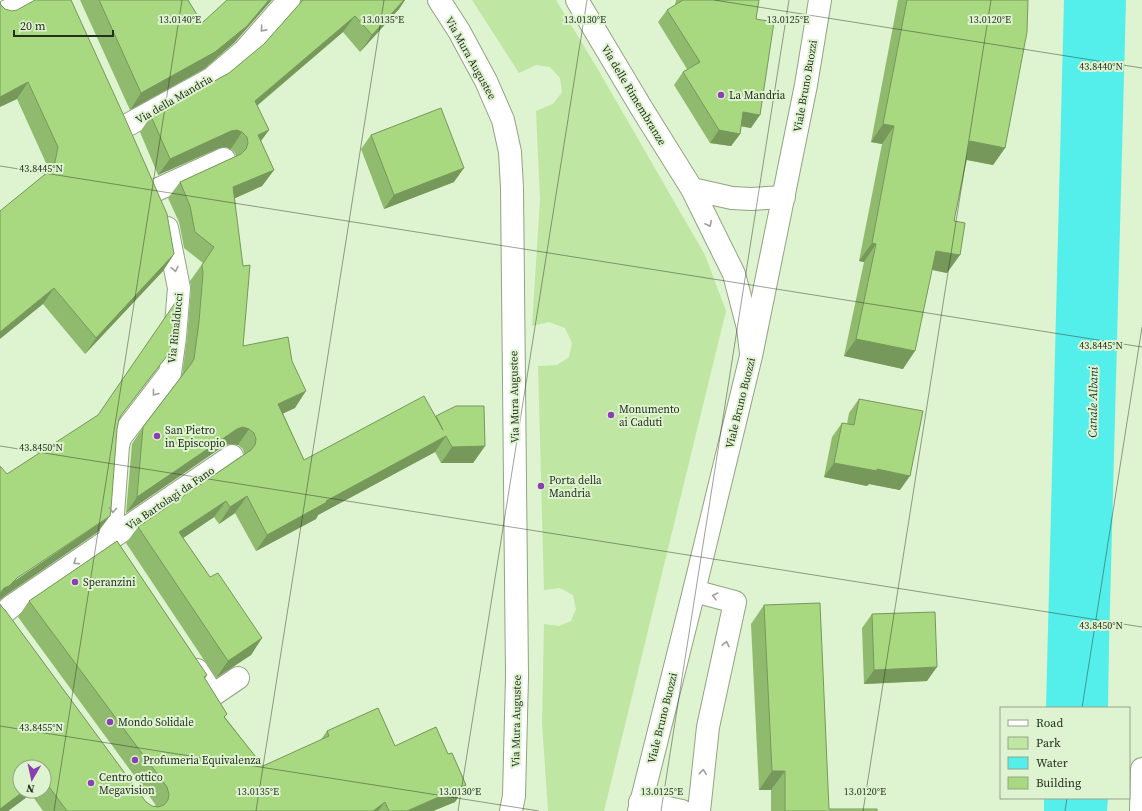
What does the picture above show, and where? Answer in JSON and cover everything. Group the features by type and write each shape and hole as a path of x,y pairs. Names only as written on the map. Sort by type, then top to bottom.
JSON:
{"street":[{"path":"0,15 28,0"},
{"name":"Via della Mandria","path":"115,107 127,134 211,79 244,51 289,0"},
{"name":"Via Mura Augustee","path":"438,0 459,31 486,81 503,120 510,152 512,188 517,676 514,796 511,811"},
{"name":"Via delle Rimembranze","path":"577,0 692,189 734,274 748,328 751,356"},
{"name":"Viale Bruno Buozzi","path":"638,808 694,591 751,356 806,85 820,0"},
{"name":"Via Rinalducci","path":"109,540 112,527 118,446 120,438 170,373 175,337 179,288 167,227 149,185 224,159"},
{"path":"692,189 732,198 751,199 784,197"},
{"name":"Via Bartolagi da Fano","path":"0,615 232,456"},
{"path":"109,540 121,559"},
{"path":"694,591 735,602 708,727 699,811"},
{"path":"0,615 14,634"},
{"path":"186,655 213,694 238,678"},
{"path":"1141,811 1142,769"},
{"path":"638,808 682,811"}],"green space":[{"path":"472,0 556,0 596,66 705,255 726,311 604,811 548,811 542,723 544,624 559,626 571,621 576,609 573,595 560,588 544,590 538,366 557,365 569,357 572,343 565,328 549,322 532,326 540,200 536,111 553,104 562,92 560,78 550,67 536,65 519,73"}],"water":[{"name":"Canale Albani","path":"1064,0 1126,0 1108,707 1046,707"},
{"path":"1044,799 1108,799 1107,811 1044,811"}],"building":[{"path":"35,0 71,0 167,214 174,254 96,338 54,288 0,332 0,211 54,167 58,147 28,82 0,97 0,2 5,9 12,11 17,10"},
{"path":"99,0 188,0 202,23 227,0 269,0 247,26 215,52 141,93"},
{"path":"303,0 404,0 372,35 355,16 255,101 269,130 258,135 274,170 233,187 243,266 250,265 243,346 288,337 292,361 306,391 278,404 304,460 424,396 443,430 436,416 456,406 484,406 485,446 452,447 446,436 267,535 247,496 230,507 226,501 179,532 210,577 218,573 262,638 228,661 138,527 251,450 255,445 256,439 254,433 243,427 237,429 137,497 143,427 194,359 199,322 203,273 202,265 214,247 195,232 190,206 180,182 241,154 246,149 248,143 247,137 242,132 237,130 231,131 170,159 151,116 229,73 264,44"},
{"path":"683,0 759,0 756,19 774,22 760,115 743,112 740,134 719,130 683,72 700,62 667,10"},
{"path":"907,0 1028,0 1027,32 1005,148 970,141 954,221 965,223 960,255 936,251 915,351 856,339 876,244 872,243 894,126 883,124"},
{"path":"441,108 464,168 394,195 371,135"},
{"path":"175,303 170,352 119,419 110,516 17,578 0,593 0,466 7,474 98,415"},
{"path":"859,399 923,411 910,476 877,469 877,471 834,463 842,423 854,425"},
{"path":"117,541 207,675 204,677 227,714 224,717 263,766 329,736 327,731 378,708 395,746 436,727 448,754 452,753 466,785 407,811 389,811 385,802 373,811 67,811 52,791 52,759 12,759 12,799 13,799 0,809 0,604 146,802 152,806 158,807 164,805 168,800 169,794 167,787 29,601"},
{"path":"820,603 829,809 877,809 877,811 785,811 785,771 772,771 764,605"},
{"path":"935,612 937,667 874,670 872,614"}],"place":[{"name":"La Mandria","path":"721,95"},
{"name":"Monumento ai Caduti","path":"611,415"},
{"name":"San Pietro in Episcopio","path":"157,436"},
{"name":"Porta della Mandria","path":"541,486"},
{"name":"Speranzini","path":"75,582"},
{"name":"Mondo Solidale","path":"110,722"},
{"name":"Profumeria Equivalenza","path":"135,760"},
{"name":"Centro ottico Megavision","path":"91,783"}]}
